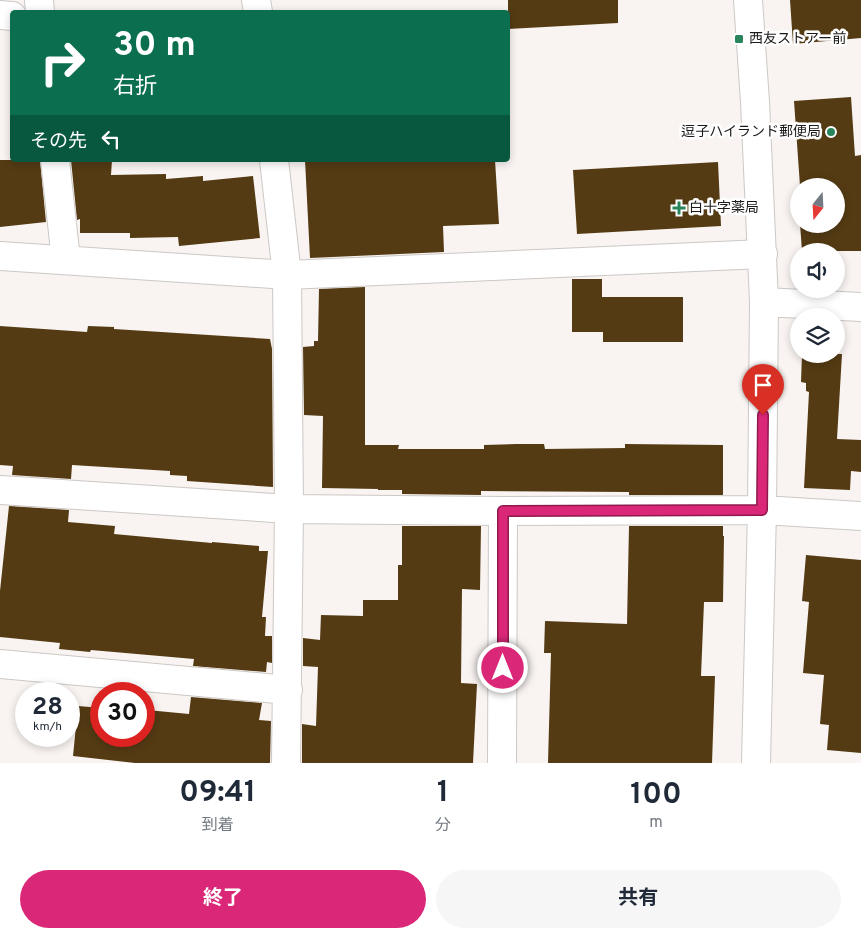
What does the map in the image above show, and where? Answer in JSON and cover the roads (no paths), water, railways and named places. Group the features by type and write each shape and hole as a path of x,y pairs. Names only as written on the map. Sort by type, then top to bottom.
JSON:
{"street":[{"path":"748,0 755,102 764,302 762,510 756,763"},
{"path":"55,162 66,260"},
{"path":"274,162 287,275 290,509 286,763"},
{"path":"0,256 287,275 763,254"},
{"path":"764,302 861,307"},
{"path":"0,490 290,509 503,511 762,510 861,516"},
{"path":"502,763 503,511"},
{"path":"0,664 288,690"}],"place":[{"name":"西友ストアー前","path":"739,39"},
{"name":"逗子ハイランド郵便局","path":"831,132"},
{"name":"白十字薬局","path":"679,208"}]}
